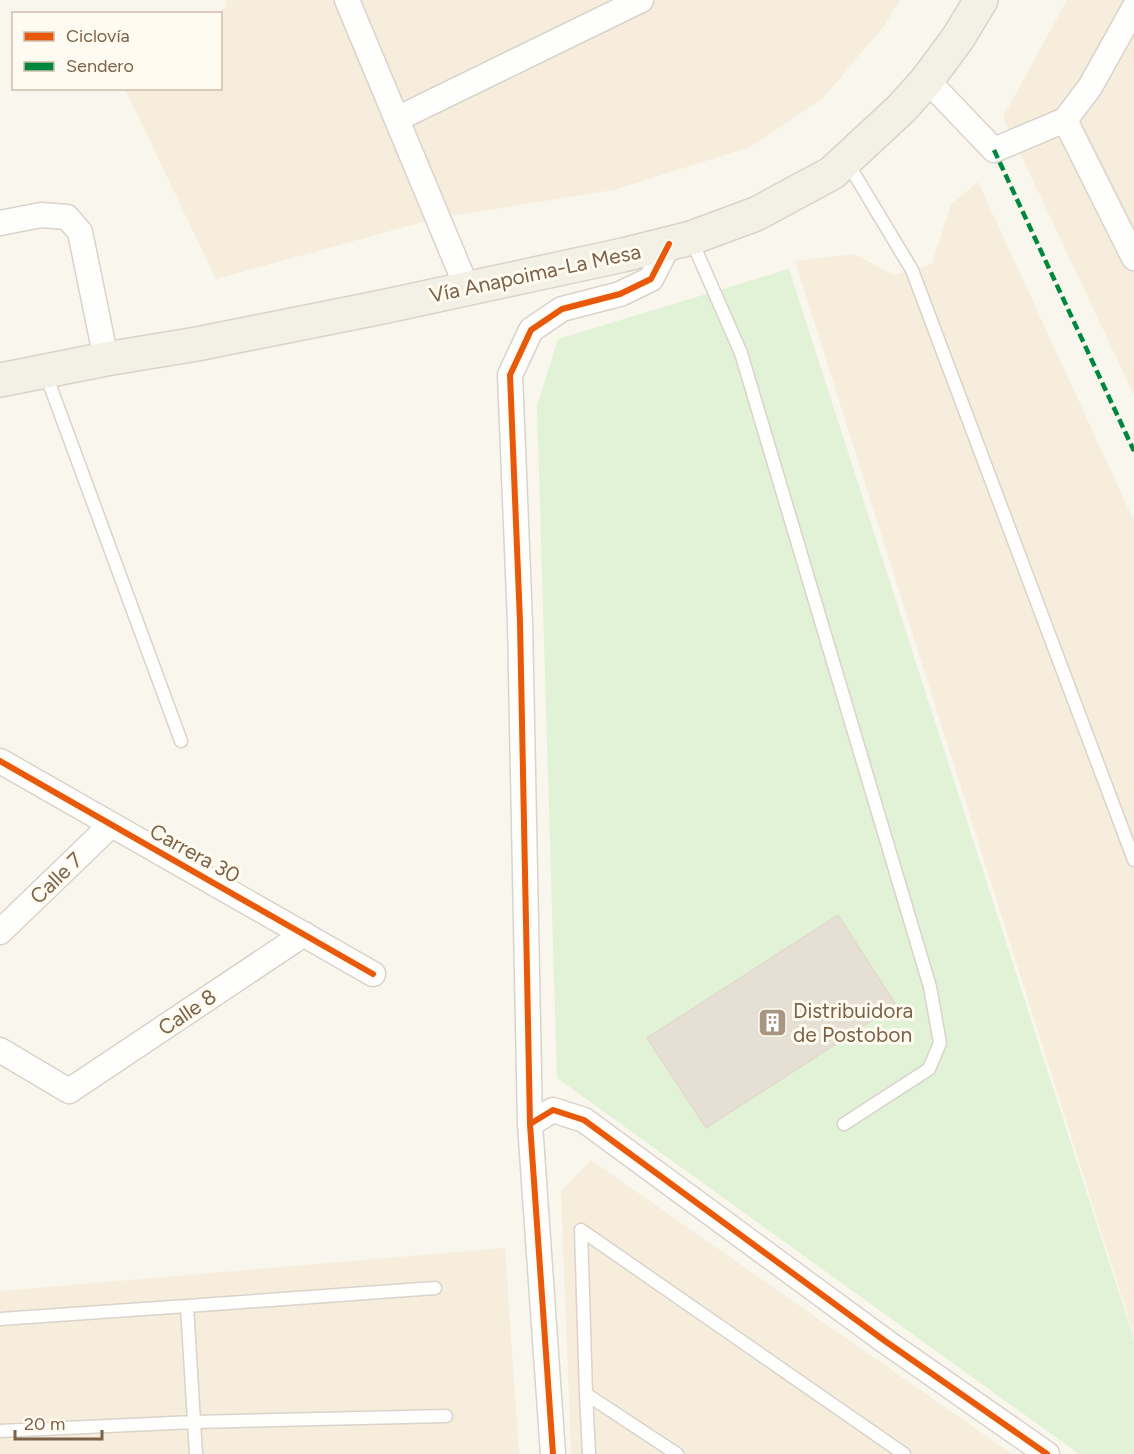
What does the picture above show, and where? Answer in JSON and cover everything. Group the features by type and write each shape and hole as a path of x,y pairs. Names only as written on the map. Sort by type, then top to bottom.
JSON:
{"main road":[{"name":"Vía Anapoima-La Mesa","path":"0,380 197,344 467,288 680,241 756,214 832,173 903,108 958,38 981,0"}],"street":[{"path":"347,0 467,288"},
{"path":"397,119 641,0"},
{"path":"927,80 994,150 1065,120 1090,87 1134,8"},
{"path":"1065,120 1134,258"},
{"path":"0,223 41,215 67,217 80,232 106,359"},
{"path":"553,1454 530,1124 520,622 510,375 531,330 562,309 620,294 651,279 680,241"},
{"name":"Carrera 30","path":"0,761 374,974"},
{"name":"Calle 7","path":"0,932 111,825"},
{"name":"Calle 8","path":"0,1050 69,1091 304,934"},
{"path":"530,1124 553,1110 584,1120 885,1341 1047,1454"}],"lane":[{"path":"846,161 912,270 1134,860"},
{"path":"680,241 741,353 930,987 940,1043 929,1069 844,1124"},
{"path":"45,371 182,741"},
{"path":"589,1454 581,1230 904,1454"},
{"path":"0,1319 435,1288"},
{"path":"187,1306 196,1454"},
{"path":"586,1394 677,1454"},
{"path":"0,1431 194,1422 446,1416"}],"shaded area":[{"path":"225,0 900,0 884,26 823,98 750,147 614,190 437,218 216,279 125,90 222,90 222,12 218,12 227,6"},
{"path":"1067,0 1134,0 1134,395 1003,117"},
{"path":"978,182 1134,521 1134,1336 795,261 854,254 894,275 932,264 951,204"},
{"path":"591,1160 1012,1454 571,1454 561,1191"},
{"path":"505,1248 519,1454 0,1454 0,1291"}],"green space":[{"path":"789,269 1134,1339 1134,1454 1079,1454 557,1078 537,406 558,339"}],"building":[{"name":"Distribuidora de Postobon","path":"838,915 896,1005 706,1128 647,1038"}],"marked path":[{"path":"994,150 1134,451"}],"cycle path":[{"path":"553,1454 530,1124 520,622 510,375 531,330 562,309 620,294 651,279 669,244"},
{"path":"0,761 373,974"},
{"path":"530,1124 553,1110 584,1120 885,1341 1047,1454"}],"place":[{"name":"Distribuidora de Postobon","path":"772,1022"}]}
